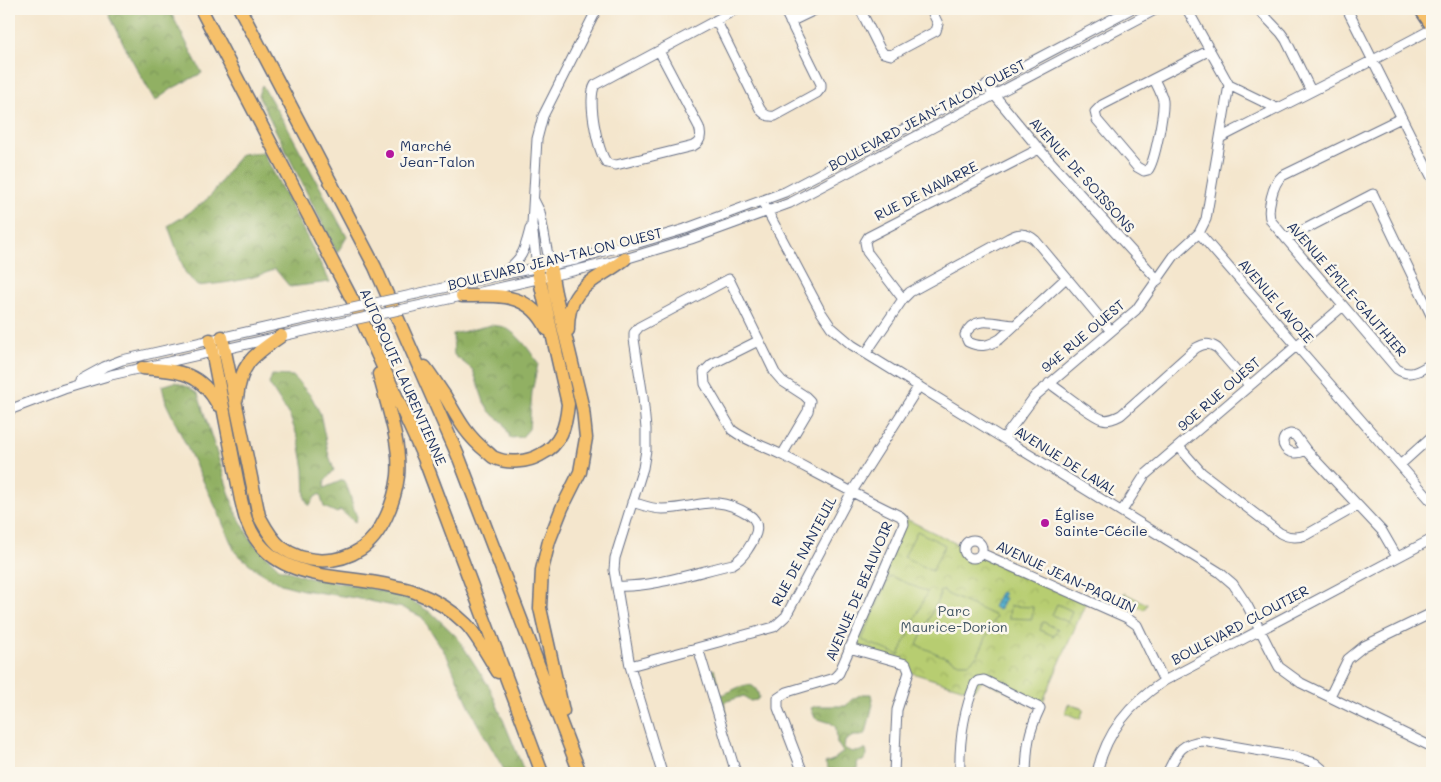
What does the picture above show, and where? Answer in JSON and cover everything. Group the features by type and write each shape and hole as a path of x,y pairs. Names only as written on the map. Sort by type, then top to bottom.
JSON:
{"highway":[{"name":"AUTOROUTE LAURENTIENNE","path":"201,9 356,307 424,458 542,773"},
{"name":"AUTOROUTE LAURENTIENNE","path":"240,9 374,267 405,335 459,458 580,773"},
{"path":"570,352 568,314 579,291 588,282 612,269 625,259"},
{"path":"405,335 446,397 463,428 478,445 495,458 514,462 533,459 549,451 560,438 567,422 568,404 554,345 545,272"},
{"path":"545,272 570,352 583,409 586,438 580,472 562,508 549,541 542,570 540,608 573,755"},
{"path":"462,296 500,296 516,299 528,305 539,315 554,345"},
{"path":"236,408 242,372 249,361 281,336"},
{"path":"217,345 236,408 259,516 280,546 294,555 324,561 340,558 361,549 374,536 384,520 393,499 398,476 395,436 372,342"},
{"path":"217,345 223,414 247,523 256,539 269,554 285,565 305,572 378,583 413,591 442,606 467,625 511,690"},
{"path":"142,368 184,373 198,380 207,388 223,414"}],"main road":[{"path":"1420,9 1432,28"}],"street":[{"path":"500,275 517,263 522,255 532,224 537,139 543,116 597,9"},
{"path":"659,51 699,127 701,133 698,144 616,165 607,163 602,155 594,118 593,89 600,82 737,9"},
{"path":"716,20 760,109 766,116 771,117 817,93 821,88 821,84 784,9"},
{"path":"790,22 817,9"},
{"path":"860,9 880,49 883,53 891,55 936,31 938,24 931,9"},
{"name":"BOULEVARD JEAN-TALON OUEST","path":"64,389 104,367 122,360 281,336 462,296 545,272 600,252 685,229 785,192 1131,9"},
{"name":"BOULEVARD JEAN-TALON OUEST","path":"9,410 64,389 330,313 500,275 545,272 625,259 692,239 790,203 1157,9"},
{"path":"1187,9 1229,85 1276,108"},
{"path":"1258,9 1286,40 1311,91"},
{"path":"1347,9 1432,178"},
{"path":"1220,138 1276,108 1374,61 1432,28"},
{"path":"1154,79 1162,97 1163,112 1153,162 1148,170 1144,171 1137,167 1097,120 1095,112 1102,105 1210,50"},
{"path":"1199,233 1206,219 1229,85"},
{"name":"AVENUE DE SOISSONS","path":"987,86 1038,149 1158,280"},
{"name":"AVENUE ÉMILE-GAUTHIER","path":"1401,118 1278,179 1268,216 1402,373 1412,373 1432,363"},
{"name":"RUE DE NAVARRE","path":"903,299 867,252 865,242 868,237 1038,149"},
{"path":"1286,239 1373,194 1432,317"},
{"path":"534,200 540,212 545,272"},
{"name":"AVENUE DE LAVAL","path":"762,201 821,312 831,326 852,345 1219,572 1233,584 1247,605 1280,667 1301,683 1432,747"},
{"path":"532,224 545,272"},
{"name":"94E RUE OUEST","path":"1004,438 1035,396 1136,310 1174,256 1199,233"},
{"name":"AVENUE LAVOIE","path":"1199,233 1432,502"},
{"path":"866,353 903,299 910,292 1017,234 1029,235 1111,331"},
{"path":"1014,325 974,323 965,334 968,342 976,346 990,345 1000,338 1066,278"},
{"path":"662,773 630,666 614,570 615,558 643,468 646,450 646,429 634,339 634,333 638,327 729,279 775,373 782,381 810,401 808,410 782,455"},
{"name":"90E RUE OUEST","path":"1122,511 1145,475 1343,306"},
{"path":"758,341 706,368 705,384 732,430 851,493"},
{"path":"1049,383 1097,417 1108,420 1121,415 1196,348 1207,343 1216,348 1249,385"},
{"name":"RUE DE NANTEUIL","path":"630,666 774,626 786,616 851,493 919,386"},
{"path":"1400,464 1432,436"},
{"path":"1179,447 1201,472 1286,536 1299,538 1357,506"},
{"path":"1306,450 1382,531 1398,557"},
{"name":"AVENUE DE BEAUVOIR","path":"802,773 778,708 778,698 787,692 834,678 839,673 904,524 900,516 851,493"},
{"path":"616,586 631,587 647,584 733,564 743,556 756,531 756,522 752,517 729,504 706,502 656,509 632,502"},
{"name":"BOULEVARD CLOUTIER","path":"1097,773 1109,740 1122,717 1136,702 1164,681 1432,539"},
{"name":"AVENUE JEAN-PAQUIN","path":"981,553 1127,618 1137,625 1164,681"},
{"path":"1330,696 1348,659 1364,646 1432,613"},
{"path":"698,648 736,773"},
{"path":"849,648 906,664 909,672 897,710 894,773"},
{"path":"960,773 959,753 964,716 973,690 978,681 984,680 1040,708 1030,729 1027,743 1026,773"},
{"path":"1167,773 1181,748 1191,742 1203,741 1296,757 1315,762 1327,773"}],"green space":[{"path":"107,9 169,9 202,73 173,88 155,101 127,51"},
{"path":"262,85 347,237 337,253 258,95"},
{"path":"263,152 330,282 290,287 275,269 246,279 197,286 185,272 168,226 208,198 241,154"},
{"path":"491,325 504,327 519,338 538,364 532,392 529,429 522,437 510,438 504,423 490,412 484,402 473,370 454,355 453,334"},
{"path":"272,375 293,376 311,396 320,413 328,452 334,470 325,481 324,488 343,480 357,517 355,522 340,510 337,513 324,507 320,494 315,497 309,506 305,498 304,469 299,441 290,417 269,384"},
{"path":"175,382 188,387 198,394 235,511 253,543 279,568 309,578 367,587 409,599 433,614 457,637 490,688 525,773 506,773 476,721 447,656 422,617 403,608 303,590 281,584 257,570 235,552 166,403 162,386"},
{"name":"Parc Maurice-Dorion","path":"900,516 959,545 965,546 964,551 968,557 975,558 980,555 1087,600 1040,708 984,680 973,690 968,690 909,672 905,664 849,648 903,527"},
{"path":"917,531 945,545 932,571 904,557"},
{"path":"890,576 927,592 899,655 862,640"},
{"path":"944,590 947,594 996,616 978,655 969,663 959,663 917,645 940,595 939,592"},
{"path":"1124,593 1147,604 1144,610 1121,598"},
{"path":"1057,604 1072,611 1068,622 1052,615"},
{"path":"1010,606 1033,607 1032,619 1009,618"},
{"path":"1043,622 1058,629 1054,636 1040,630"},
{"path":"714,669 721,695 748,685 753,686 756,690 759,697 757,700 750,701 744,696 724,702 727,715 722,716 708,674"},
{"path":"862,694 871,694 873,704 866,733 861,736 853,736 845,741 844,748 855,752 866,749 867,755 863,761 857,762 858,773 830,772 825,763 833,760 843,752 837,743 836,728 831,723 815,718 811,708 816,706 846,706 851,700"},
{"path":"1068,704 1084,709 1080,719 1065,713"}],"water":[{"path":"1002,592 1004,595 1002,597 1005,598 999,610 993,607"}],"place":[{"name":"Marché Jean-Talon","path":"390,154"},
{"name":"Église Sainte-Cécile","path":"1045,523"}]}
